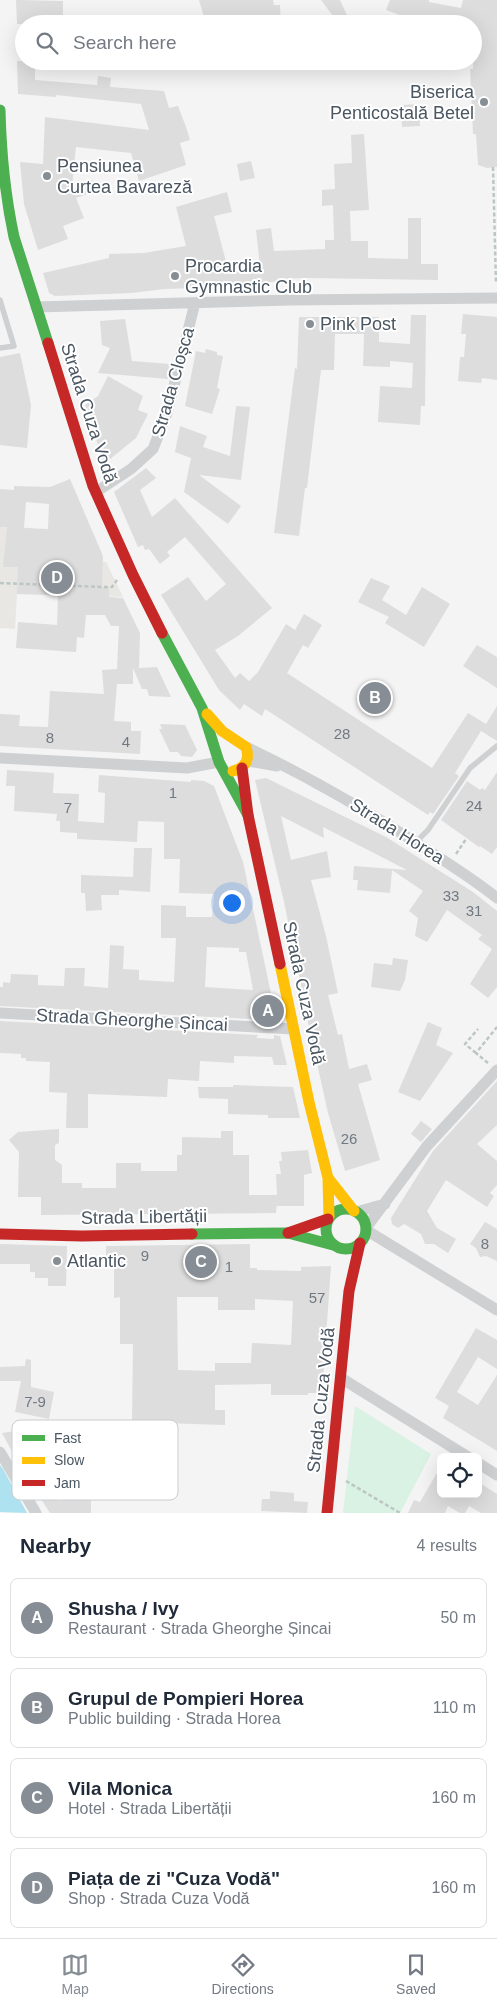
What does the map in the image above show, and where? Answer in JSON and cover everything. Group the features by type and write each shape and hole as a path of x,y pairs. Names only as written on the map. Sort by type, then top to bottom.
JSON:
{"main road":[{"name":"Strada Cuza Vodă","path":"0,110 1,157 5,200 14,237 86,469 136,581 177,664 202,708 222,732 242,744"},
{"name":"Strada Cuza Vodă","path":"202,708 220,761 248,815"},
{"path":"233,740 242,744 249,756 245,765 232,771 220,761 222,745 233,740"},
{"name":"Strada Cuza Vodă","path":"245,765 248,815 258,855 293,1029 328,1178 329,1218"},
{"name":"Strada Cuza Vodă","path":"328,1178 355,1211"},
{"path":"340,1210 355,1211 364,1221 366,1229 360,1243 340,1254 326,1233 329,1218 340,1210"},
{"name":"Strada Libertății","path":"0,1234 82,1236 288,1232 329,1218"},
{"name":"Strada Libertății","path":"288,1232 340,1254"},
{"name":"Strada Cuza Vodă","path":"327,1513 349,1291 360,1243"},
{"name":"Strada Cuza Vodă","path":"340,1254 349,1291"}],"street":[{"path":"36,307 497,298"},
{"name":"Strada Cloșca","path":"96,492 131,469 153,449 167,413 195,303"},
{"name":"Strada Horea","path":"242,744 293,769 416,842 477,881 497,898"},
{"path":"0,758 187,768 220,761"},
{"name":"Strada Horea","path":"245,765 293,769"},
{"name":"Strada Gheorghe Șincai","path":"0,1013 293,1029"},
{"path":"493,1066 427,1146 366,1229 497,1310"},
{"path":"355,1211 388,1199"},
{"path":"341,1378 462,1453"},
{"path":"0,1452 12,1472"},
{"path":"482,1466 497,1475"},
{"path":"28,1500 36,1513"}],"lane":[{"path":"0,300 14,346 0,348"},
{"path":"416,842 428,830 470,768 497,746"}],"path":[{"path":"493,168 496,284"},
{"path":"0,583 112,587 118,580"},
{"path":"455,857 466,839"},
{"path":"476,1053 497,1027"},
{"path":"478,1029 466,1044 493,1066"},
{"path":"346,1481 400,1513"}],"shaded area":[{"path":"0,527 33,528 33,560 106,562 123,597 17,594 15,629 0,628"}],"green space":[{"path":"355,1406 431,1454 400,1513 343,1513"}],"water":[{"path":"0,1465 12,1486 12,1500 20,1500 27,1513 0,1512"}],"building":[{"path":"16,0 63,1 63,15 17,15"},
{"path":"199,0 273,0 274,5 280,5 281,15 203,15"},
{"path":"321,0 340,0 347,15 332,15"},
{"path":"390,0 429,0 429,2 461,8 463,0 497,0 497,167 487,168 478,165 476,134 473,134 470,70 482,70 482,15 400,15 386,10"},
{"path":"17,70 35,70 35,80 97,85 98,76 111,78 110,87 164,91 169,108 178,106 190,140 180,143 186,165 139,181 131,153 76,147 72,187 92,180 97,191 76,198 84,218 63,226 68,239 38,250 24,204 20,162 43,164 45,117 149,130 141,104 56,95 56,97 18,94"},
{"path":"419,104 420,126 402,127 401,105"},
{"path":"364,134 369,210 350,211 351,241 368,241 368,258 408,259 408,218 421,218 421,264 438,264 438,280 307,278 280,279 280,281 262,283 261,279 228,287 55,296 49,293 43,273 109,258 109,254 144,253 186,246 176,207 227,192 232,212 214,216 229,273 260,266 256,230 271,228 274,251 325,249 325,240 334,240 333,205 322,206 322,190 335,189 334,164 352,163 351,135"},
{"path":"251,161 255,178 240,181 237,164"},
{"path":"463,314 497,317 497,380 482,378 481,383 458,381 460,357 464,357 466,334 461,334"},
{"path":"411,315 426,315 425,406 421,406 420,425 378,422 380,386 412,388 413,363 390,361 390,367 363,366 364,334 335,334 334,370 321,370 307,488 305,488 299,536 274,533 295,368 297,369 299,317 379,317 379,342 410,344"},
{"path":"125,319 132,361 170,364 168,379 98,373 110,348 102,345 100,321"},
{"path":"206,349 223,356 217,388 220,389 212,414 185,406 196,351 205,353"},
{"path":"20,353 31,405 27,448 0,445 0,357"},
{"path":"108,376 143,396 138,410 148,414 136,438 104,464 85,405 98,396"},
{"path":"236,406 250,407 241,480 199,475 241,506 228,524 184,492 191,458 175,452 180,426 207,436 203,447 230,456"},
{"path":"146,468 156,478 140,490 152,517 175,498 272,608 238,636 215,650 235,678 240,673 249,681 258,672 286,624 295,630 304,614 322,625 308,648 303,645 287,673 432,768 468,713 486,724 497,706 497,741 481,731 455,773 459,776 433,814 430,812 428,815 265,709 262,716 244,704 240,710 219,690 161,595 188,577 206,601 226,584 185,537 167,552 170,556 160,564 149,549 145,550 143,545 138,547 114,492"},
{"path":"70,479 103,556 102,587 109,588 109,597 123,598 140,633 139,668 157,667 171,697 149,696 147,689 142,689 133,668 133,684 117,684 114,721 131,722 131,731 141,731 140,754 0,746 0,714 20,715 19,726 48,727 50,691 104,694 102,670 117,669 119,626 111,626 105,615 86,615 84,638 77,637 76,652 16,648 18,622 57,625 58,595 17,594 18,567 3,567 7,527 0,527 0,489 14,490 14,486 50,487","holes":["26,502 49,504 48,529 24,528"]},
{"path":"371,578 390,586 382,600 406,615 422,587 450,604 424,647 385,623 389,617 358,602"},
{"path":"477,645 497,657 497,688 463,666"},
{"path":"160,724 185,725 197,750 192,757 181,756 178,752 170,752 159,729 162,729"},
{"path":"7,770 54,773 53,793 79,794 78,821 104,823 105,793 98,792 99,775 191,782 191,780 204,781 214,786 243,862 275,1012 269,1020 0,1006 0,987 3,987 3,982 10,983 11,974 38,975 38,985 64,986 65,968 85,968 84,986 108,988 110,945 124,946 123,969 139,970 139,980 174,982 176,938 161,938 161,905 186,906 186,917 212,917 214,894 179,893 180,859 164,859 164,822 138,821 137,842 77,839 77,833 60,832 60,821 56,821 57,814 14,811 15,786 6,786","holes":["207,947 239,948 239,952 246,952 253,990 205,987"]},
{"path":"497,772 497,847 492,854 441,820 467,781 480,790 482,788 485,790"},
{"path":"266,778 386,837 473,892 497,911 497,987 488,998 470,984 492,949 478,939 482,935 447,910 427,942 415,936 418,918 409,911 423,891 392,870 390,893 357,890 358,880 353,880 354,866 407,870 323,827 324,838 281,816 291,860 327,851 331,877 311,880 326,936 338,993 328,995 338,1035 342,1034 349,1069 367,1064 372,1080 358,1084 380,1160 345,1171 328,1113 284,902 255,780"},
{"path":"134,848 152,848 150,892 119,890 119,895 101,895 102,910 86,911 85,893 81,893 81,875 133,877"},
{"path":"393,958 408,960 405,980 400,991 371,987 374,963 392,965"},
{"path":"0,1021 258,1035 256,1038 274,1039 274,1035 280,1036 287,1065 274,1065 272,1057 234,1056 234,1063 200,1061 199,1081 168,1079 167,1097 88,1094 88,1128 66,1128 67,1093 49,1092 50,1062 26,1061 26,1058 21,1058 21,1054 0,1053"},
{"path":"428,1022 442,1028 436,1045 453,1053 420,1101 398,1092"},
{"path":"497,1081 497,1125 477,1144 497,1161 497,1185 490,1193 494,1196 487,1207 446,1180 427,1211 437,1228 456,1239 448,1253 434,1244 425,1244 421,1234 404,1224 398,1228 392,1224 391,1218 433,1151"},
{"path":"233,1085 293,1087 300,1118 268,1118 268,1115 228,1114 228,1099 199,1098 198,1087 233,1087"},
{"path":"421,1121 432,1129 421,1142 411,1134"},
{"path":"59,1129 59,1143 55,1145 55,1160 62,1165 62,1183 82,1183 82,1188 116,1188 116,1163 141,1163 141,1171 177,1171 177,1155 182,1155 182,1137 221,1138 221,1131 233,1131 233,1155 249,1155 249,1195 277,1195 276,1174 281,1174 279,1161 282,1161 281,1152 308,1150 312,1173 304,1175 304,1206 277,1206 277,1203 276,1213 41,1215 41,1197 18,1197 19,1152 9,1140 18,1132"},
{"path":"485,1222 497,1229 497,1261 486,1256 480,1257 476,1248 470,1244"},
{"path":"0,1244 67,1246 66,1286 48,1286 48,1278 35,1278 35,1272 30,1272 30,1264 0,1264"},
{"path":"250,1244 250,1268 257,1268 257,1270 301,1271 301,1267 331,1266 322,1393 271,1395 271,1384 215,1385 215,1410 225,1410 225,1425 178,1424 178,1420 132,1420 133,1344 120,1344 120,1297 114,1298 114,1268 106,1267 106,1246","holes":["177,1297 218,1297 218,1310 255,1310 255,1299 293,1301 291,1345 252,1343 251,1363 215,1363 215,1371 178,1370"]},
{"path":"476,1328 497,1340 497,1369 478,1357 457,1392 478,1405 497,1375 497,1451 443,1418 449,1406 435,1398"},
{"path":"26,1359 31,1360 31,1387 54,1392 49,1419 15,1412 21,1381 0,1381 0,1367 25,1366"},
{"path":"12,1431 12,1452 2,1433"},
{"path":"437,1473 437,1498 482,1498 482,1485 497,1494 497,1513 481,1513 469,1506 465,1513 460,1513 448,1506 445,1513 408,1513 414,1500 420,1502"},
{"path":"270,1491 294,1493 294,1501 308,1502 307,1513 261,1511 262,1499 270,1499"},
{"path":"42,1500 91,1500 91,1513 50,1513"}],"traffic: fast":[{"path":"0,110 4,174 14,237 48,343"},
{"path":"162,633 202,708 219,762 248,815"},
{"path":"350,1209 357,1212 363,1218 366,1229 365,1237 357,1246 350,1249 342,1249 335,1246 327,1237 326,1225 329,1218 338,1210 350,1209"},
{"path":"192,1234 288,1233 333,1245"}],"traffic: slow":[{"path":"207,714 222,731 246,747 246,762 241,768 233,771"},
{"path":"280,964 309,1102 328,1178 329,1217"},
{"path":"328,1178 354,1211"}],"traffic: jam":[{"path":"48,343 93,486 133,575 162,633"},
{"path":"242,768 248,815 280,964"},
{"path":"288,1233 328,1219"},
{"path":"0,1234 82,1236 192,1234"},
{"path":"327,1513 349,1291 360,1243"}],"place":[{"name":"Biserica Penticostală Betel","path":"484,102"},
{"name":"Pensiunea Curtea Bavareză","path":"47,176"},
{"name":"Procardia Gymnastic Club","path":"175,276"},
{"name":"Pink Post","path":"310,324"},
{"name":"Piața de zi \"Cuza Vodă\"","path":"57,578"},
{"name":"Grupul de Pompieri Horea","path":"375,698"},
{"name":"Shusha / Ivy","path":"268,1011"},
{"name":"Atlantic","path":"57,1261"},
{"name":"Vila Monica","path":"201,1262"}]}
